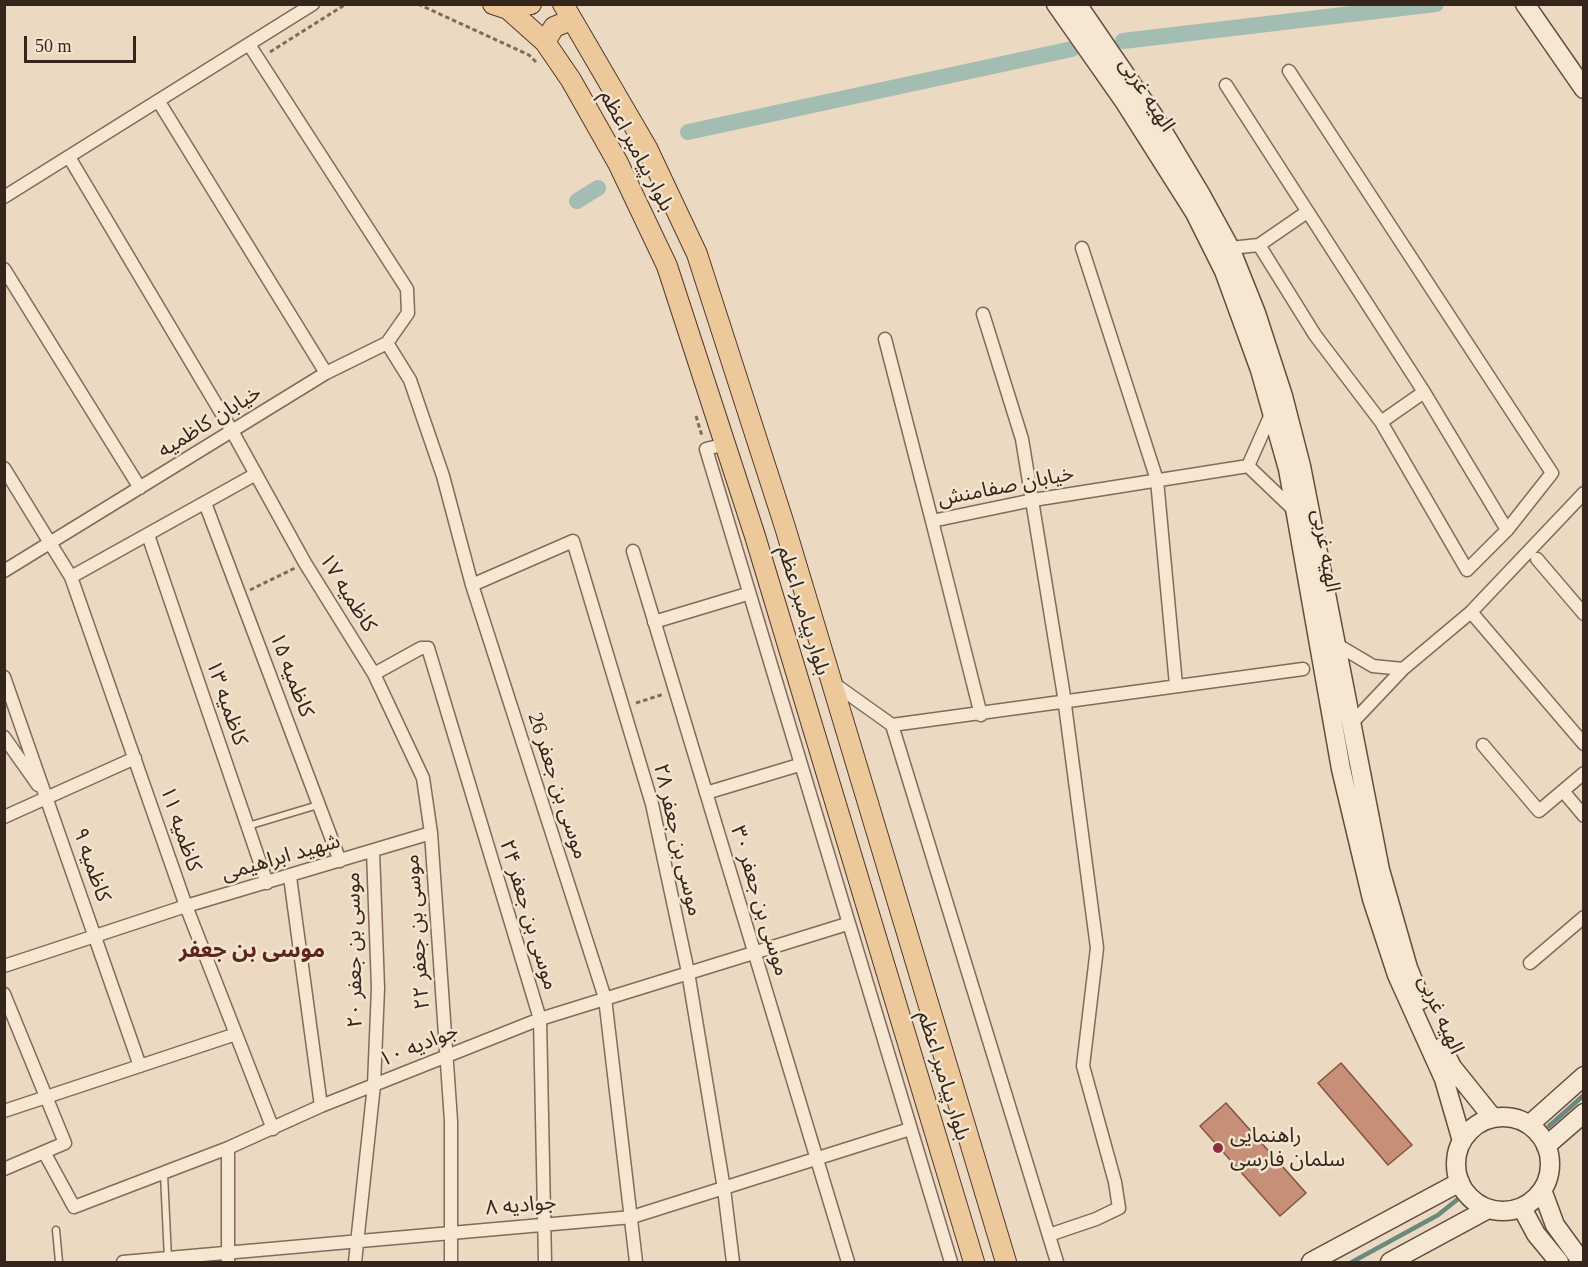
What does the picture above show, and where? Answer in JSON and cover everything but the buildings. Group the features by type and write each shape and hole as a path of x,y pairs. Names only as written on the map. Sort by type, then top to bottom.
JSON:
{"main road":[{"path":"501,7 531,4"},
{"name":"بلوار پیامبر اعظم","path":"501,7 545,42 571,80 618,163 667,266 726,444 974,1263"},
{"path":"545,42 567,12"},
{"name":"بلوار پیامبر اعظم","path":"567,12 647,148 697,254 737,372 832,682 1006,1263"}],"street":[{"path":"4,197 250,46 313,4"},
{"name":"الهیه غربی","path":"1056,4 1124,101 1195,213 1224,271 1260,370 1288,469 1341,769 1371,899 1397,975 1444,1079 1462,1141"},
{"name":"الهیه غربی","path":"1077,4 1153,115 1230,248 1256,312 1283,396 1301,466 1350,726 1380,870 1408,968 1430,1023 1452,1067 1493,1118"},
{"path":"1525,4 1584,89"},
{"path":"250,46 258,60"},
{"name":"خیابان کاظمیه","path":"4,571 326,373 387,343 408,312 408,289 258,60"},
{"path":"1259,245 1315,335 1381,422 1467,570 1507,530 1552,474 1289,71"},
{"path":"1226,85 1424,392 1507,530"},
{"path":"159,102 326,373"},
{"name":"کاظمیه ۱۷","path":"69,158 232,431 305,563 374,674 423,778"},
{"path":"1230,248 1259,245 1307,212"},
{"path":"1082,249 1157,480 1176,685"},
{"path":"4,270 140,488"},
{"path":"983,314 1022,439 1065,701 1097,948 1083,1066 1115,1182 1119,1208 1096,1219 1049,1235"},
{"path":"885,339 932,521"},
{"name":"موسی بن جعفر 26","path":"387,343 410,380 443,476 472,585 605,998 636,1263"},
{"path":"1381,422 1424,392"},
{"path":"1272,412 1248,466 1295,511"},
{"path":"726,444 706,449 747,594 951,1263"},
{"name":"خیابان صفامنش","path":"981,715 932,521 1033,500 1248,466"},
{"name":"کاظمیه ۱۱","path":"4,468 71,577 186,906 273,1129"},
{"path":"71,577 256,474"},
{"path":"1350,726 1372,699 1403,669 1471,612 1584,493"},
{"name":"کاظمیه ۱۵","path":"205,503 340,861"},
{"name":"کاظمیه ۱۳","path":"148,535 267,883"},
{"name":"موسی بن جعفر ۲۸","path":"472,585 573,541 652,804 688,972 724,1188 733,1263"},
{"name":"موسی بن جعفر ۳۰","path":"633,551 848,1263"},
{"path":"1536,559 1584,614"},
{"path":"654,622 747,594"},
{"path":"1471,612 1584,744"},
{"path":"1334,643 1373,666 1403,669"},
{"name":"موسی بن جعفر ۲۴","path":"374,674 421,648 428,648 540,1019 545,1263"},
{"path":"892,724 981,715 1176,685 1304,669"},
{"name":"کاظمیه ۹","path":"4,677 140,1066"},
{"path":"832,682 892,724 1057,1263"},
{"path":"4,737 47,798"},
{"path":"1483,745 1539,811 1584,773"},
{"path":"4,817 135,758"},
{"path":"706,793 799,765"},
{"name":"موسی بن جعفر ۲۲","path":"423,778 431,833 451,1121 451,1263"},
{"path":"1563,791 1584,816"},
{"name":"شهید ابراهیمی","path":"4,966 186,906 290,877 431,833"},
{"name":"موسی بن جعفر ۲۰","path":"355,1263 374,1085 378,988 373,851"},
{"path":"290,877 321,1106"},
{"path":"1530,963 1584,917"},
{"name":"جوادیه ۱۰","path":"44,1152 74,1207 164,1174 273,1129 321,1106 540,1019 847,924"},
{"path":"4,994 65,1143 4,1169"},
{"path":"4,1111 236,1034"},
{"path":"1529,1125 1584,1076"},
{"path":"1546,1146 1584,1113"},
{"path":"1493,1118 1515,1119 1529,1125 1546,1146 1549,1169 1542,1190 1522,1208 1499,1211 1488,1209 1476,1203 1460,1182 1457,1162 1462,1141 1471,1130 1493,1118"},
{"name":"جوادیه ۸","path":"123,1263 228,1257 358,1240 632,1217 910,1129"},
{"path":"228,1148 228,1257"},
{"path":"1311,1263 1460,1182"},
{"path":"1542,1190 1555,1225 1582,1263"},
{"path":"1522,1208 1536,1234 1559,1263"},
{"path":"1390,1263 1488,1209"}],"lane":[{"path":"247,826 319,805"},
{"path":"164,1174 168,1261"},
{"path":"56,1230 59,1263"}],"path":[{"path":"258,60 346,4"},
{"path":"418,4 529,55 546,70"},
{"path":"696,416 706,449"},
{"path":"240,595 305,563"},
{"path":"623,706 675,691"}],"waterway":[{"path":"1123,41 1436,4"},
{"path":"688,132 1072,49"},
{"path":"577,201 598,188"},
{"path":"1549,1126 1584,1095"},
{"path":"1352,1262 1438,1215 1458,1199"}],"place":[{"name":"راهنمایی سلمان فارسی","path":"1218,1148"}],"district":[{"name":"موسی بن جعفر","path":"252,951"}]}
